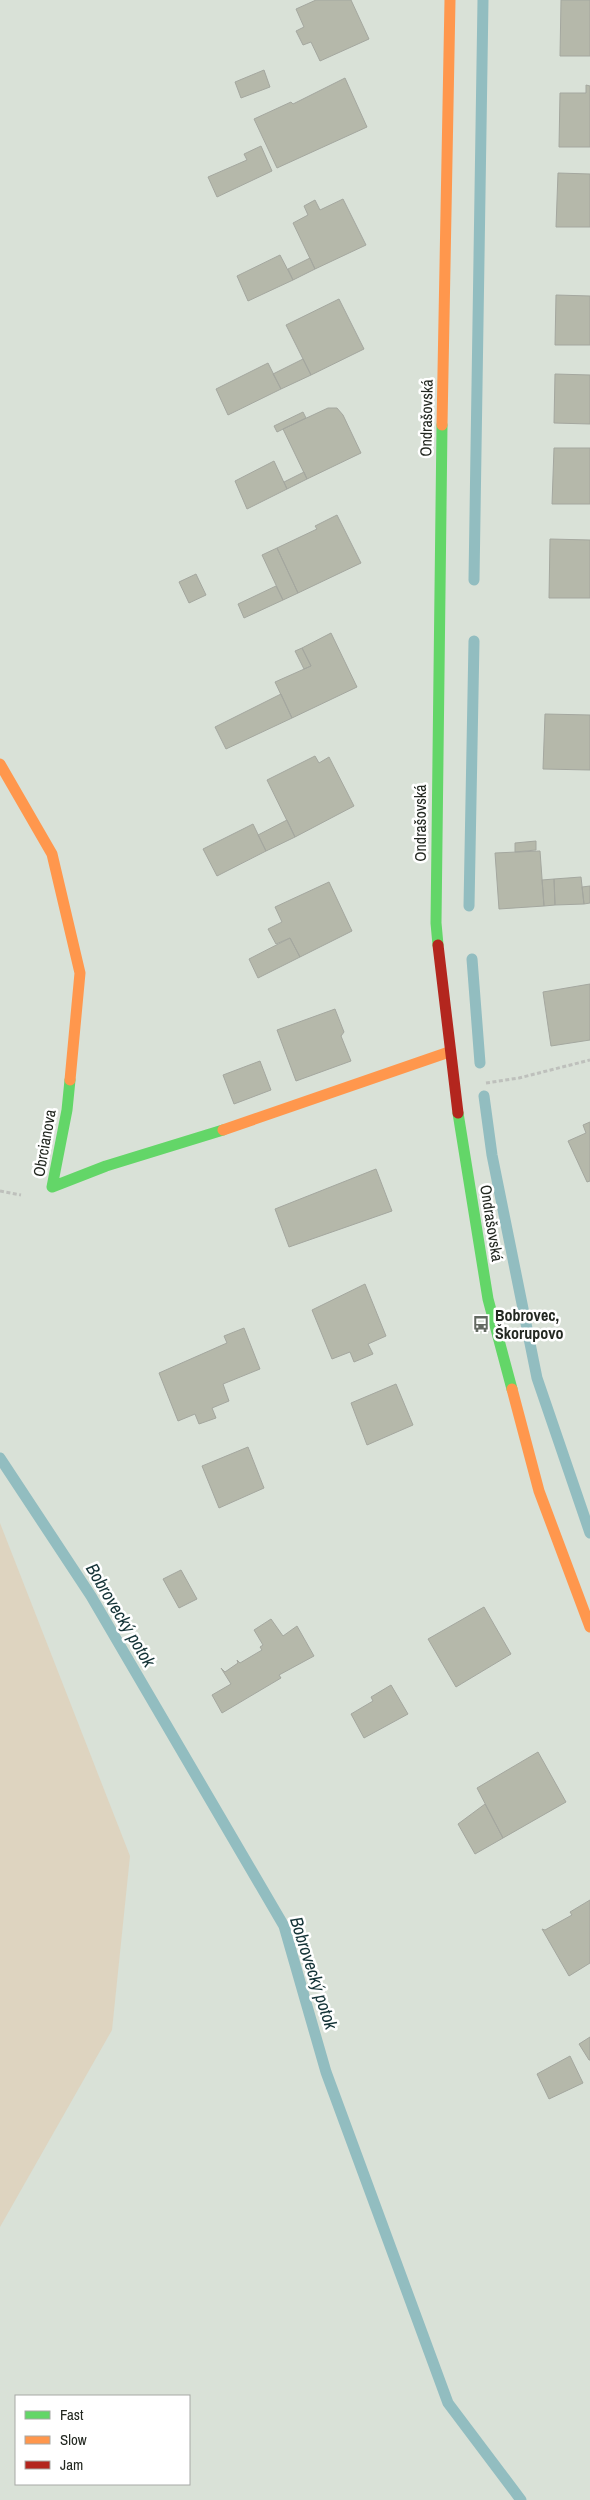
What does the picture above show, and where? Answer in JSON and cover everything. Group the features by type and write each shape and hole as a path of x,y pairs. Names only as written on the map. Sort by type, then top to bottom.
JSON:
{"street":[{"name":"Ondrašovská","path":"450,0 437,712 436,913 449,1052 488,1299 539,1491 590,1627"},
{"name":"Obrcianova","path":"0,764 52,854 80,973 67,1110 52,1187 106,1166 231,1128 449,1052"}],"path":[{"path":"454,1088 518,1078 590,1060"}],"shaded area":[{"path":"0,1523 130,1856 112,2030 0,2227"}],"building":[{"path":"316,0 351,0 369,39 320,61 311,42 303,45 296,31 304,27 296,9"},
{"path":"561,0 590,0 590,56 560,56"},
{"path":"264,70 270,87 241,98 235,82"},
{"path":"345,78 367,127 277,168 254,119 291,102 293,104"},
{"path":"586,85 590,86 590,147 559,147 560,93 586,93"},
{"path":"261,146 272,171 217,197 208,177 247,160 244,154"},
{"path":"558,173 590,174 590,227 556,227"},
{"path":"343,199 366,245 315,269 293,223 308,215 304,206 315,200 320,210"},
{"path":"280,255 293,280 248,301 237,276"},
{"path":"310,258 315,269 293,280 288,269"},
{"path":"556,295 590,296 590,345 555,345"},
{"path":"339,299 364,349 311,375 286,325"},
{"path":"303,359 311,375 281,389 273,374"},
{"path":"268,363 281,389 228,415 216,389"},
{"path":"555,374 590,375 590,424 554,423"},
{"path":"328,408 337,408 343,415 361,453 307,479 283,429"},
{"path":"303,412 306,418 277,432 274,426"},
{"path":"554,448 590,448 590,504 552,504"},
{"path":"274,461 287,489 247,509 235,481"},
{"path":"304,472 307,479 287,489 284,482"},
{"path":"337,515 361,563 298,593 277,548 317,529 315,526"},
{"path":"550,539 590,540 590,598 549,598"},
{"path":"277,548 298,593 283,600 262,555"},
{"path":"196,574 206,595 189,603 179,582"},
{"path":"276,586 283,600 244,618 238,604"},
{"path":"331,633 357,687 292,718 275,682 311,666 302,648"},
{"path":"302,648 311,666 304,669 295,651"},
{"path":"281,694 292,718 226,749 215,727"},
{"path":"545,714 590,715 590,770 543,769"},
{"path":"315,756 319,763 329,757 354,806 295,837 267,780"},
{"path":"287,820 295,837 266,851 258,835"},
{"path":"253,824 266,851 217,876 203,849"},
{"path":"536,841 536,850 515,852 515,843"},
{"path":"540,851 544,906 499,909 495,853"},
{"path":"581,877 584,904 555,905 554,879"},
{"path":"554,879 555,905 544,906 542,880"},
{"path":"329,882 352,931 300,957 290,938 276,944 268,929 282,922 275,907"},
{"path":"590,886 590,903 584,904 582,887"},
{"path":"290,938 300,957 258,978 249,959"},
{"path":"590,984 590,1040 551,1046 543,992"},
{"path":"335,1009 344,1032 341,1036 351,1061 296,1081 277,1030"},
{"path":"260,1061 271,1090 234,1104 223,1075"},
{"path":"590,1122 590,1181 587,1182 568,1141 586,1133 583,1125"},
{"path":"376,1169 392,1211 289,1247 275,1209"},
{"path":"365,1284 386,1336 368,1344 373,1354 354,1362 350,1352 332,1359 312,1310"},
{"path":"244,1328 260,1369 223,1384 229,1401 212,1408 216,1418 199,1424 195,1414 178,1421 159,1373 227,1343 224,1336"},
{"path":"396,1384 413,1425 367,1445 351,1403"},
{"path":"248,1447 264,1488 219,1508 202,1466"},
{"path":"181,1570 197,1599 179,1608 163,1579"},
{"path":"484,1607 511,1654 456,1687 428,1639"},
{"path":"271,1619 283,1636 297,1626 314,1656 279,1675 281,1678 222,1713 212,1695 231,1684 221,1668 225,1672 238,1663 237,1660 240,1663 262,1650 260,1647 263,1645 254,1630"},
{"path":"391,1685 408,1714 364,1738 351,1714 373,1701 371,1697"},
{"path":"538,1752 566,1802 503,1838 477,1788"},
{"path":"485,1804 503,1838 475,1854 458,1824"},
{"path":"590,1900 590,1963 569,1976 542,1929 545,1930 572,1915 570,1912"},
{"path":"590,2037 590,2060 589,2060 579,2044"},
{"path":"570,2056 583,2083 549,2099 537,2074"}],"waterway":[{"path":"474,580 483,0"},
{"path":"469,906 474,641"},
{"path":"472,959 480,1063"},
{"path":"484,1096 492,1155 537,1378 590,1533"},
{"name":"Bobrovecký potok","path":"0,1458 91,1596 284,1926 326,2072 448,2403 521,2500"}],"traffic: fast":[{"path":"438,945 436,923 442,425"},
{"path":"70,1080 67,1110 52,1187 106,1166 223,1130"},
{"path":"458,1113 488,1299 512,1389"}],"traffic: slow":[{"path":"442,425 450,0"},
{"path":"0,764 52,854 80,973 70,1080"},
{"path":"223,1130 449,1052"},
{"path":"512,1389 539,1491 590,1627"}],"traffic: jam":[{"path":"438,945 458,1113"}],"place":[{"name":"Bobrovec, Škorupovo","path":"481,1324"}]}
